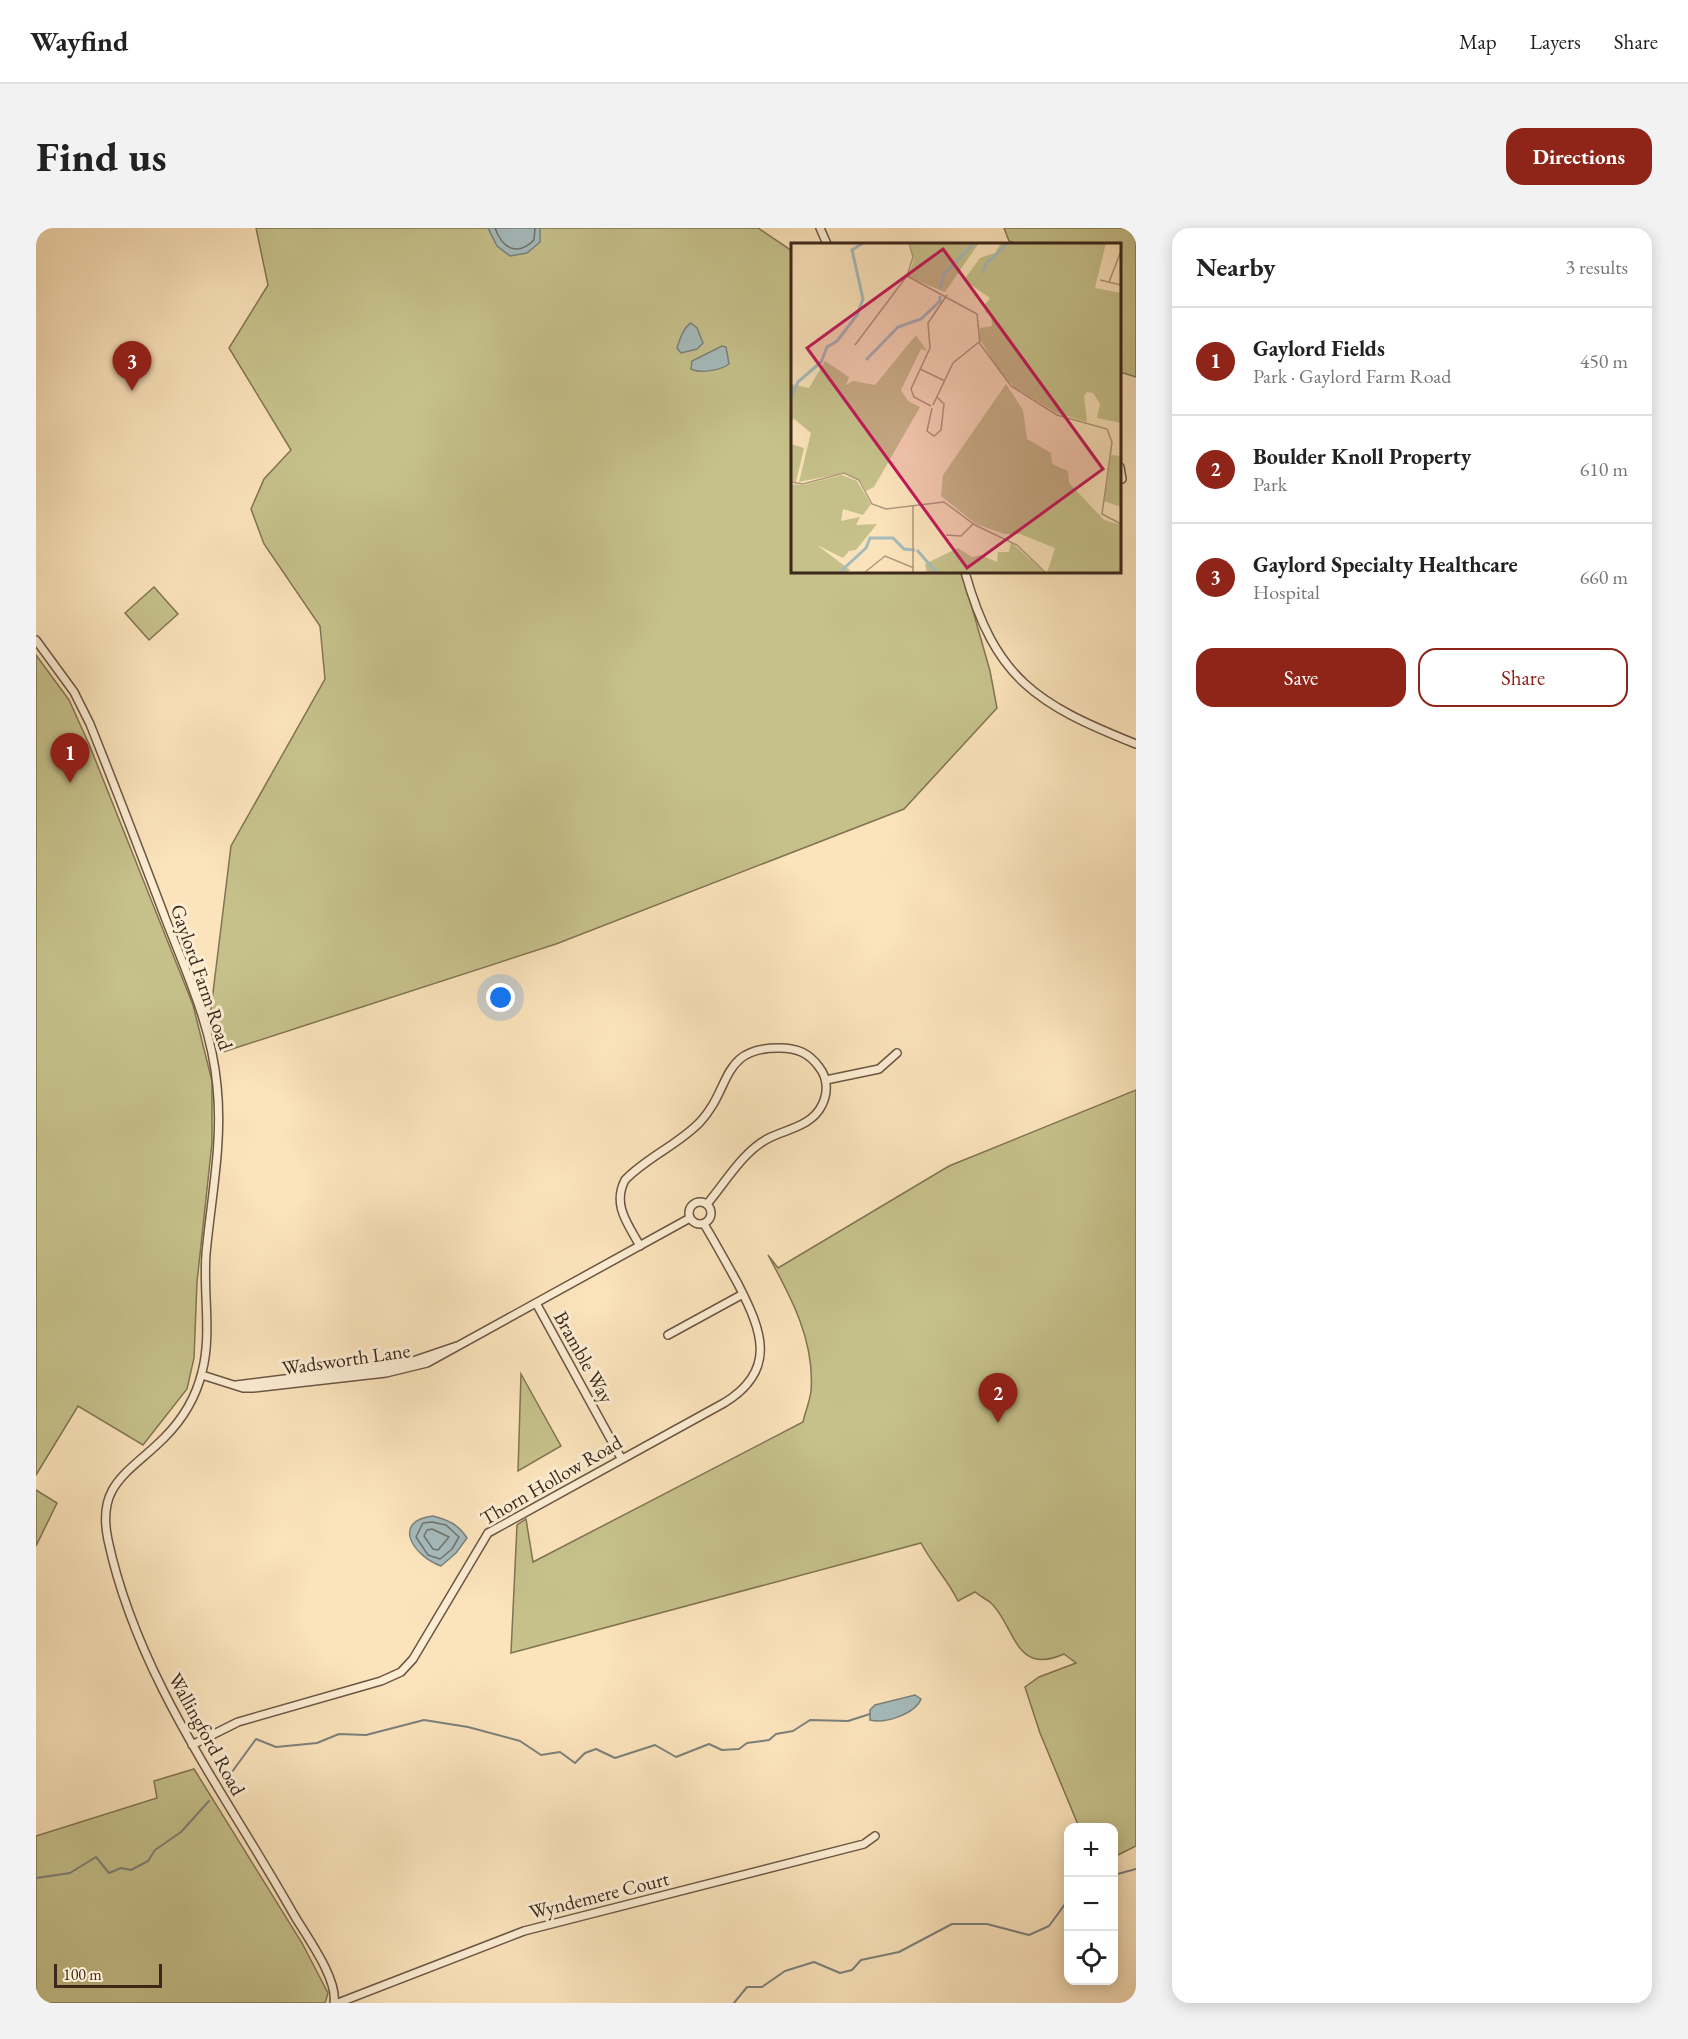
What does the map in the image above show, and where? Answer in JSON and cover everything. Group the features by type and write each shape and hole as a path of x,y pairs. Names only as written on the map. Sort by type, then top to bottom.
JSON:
{"street":[{"path":"820,228 827,243"},
{"path":"1121,475 1122,479"},
{"path":"965,573 986,631 1009,670 1032,691 1061,710 1136,744"},
{"name":"Gaylord Farm Road","path":"36,640 74,692 90,724 185,968 210,1042 217,1087 219,1134 206,1254 206,1346 202,1375 191,1402 175,1426 129,1470"},
{"path":"640,1246 619,1206 621,1188 631,1174 700,1122 712,1107 726,1075 737,1060 760,1049 795,1049 811,1057 826,1080 822,1105 812,1118 759,1144 707,1204"},
{"path":"826,1080 879,1069 897,1053"},
{"path":"698,1202 707,1204 711,1214 704,1224 695,1223 688,1211 698,1202"},
{"name":"Wadsworth Lane","path":"202,1375 243,1388 270,1387 407,1369 450,1353 457,1346 690,1218"},
{"name":"Thorn Hollow Road","path":"192,1745 238,1722 392,1677 400,1672 419,1651 488,1533 724,1403 746,1386 757,1367 762,1342 753,1314 704,1224"},
{"path":"668,1335 743,1294"},
{"name":"Bramble Way","path":"536,1303 621,1458"},
{"name":"Wallingford Road","path":"129,1470 112,1489 105,1506 110,1547 146,1651 192,1745 324,1968 333,1987 336,2003"},
{"name":"Wyndemere Court","path":"336,2003 524,1931 864,1844 875,1836"}],"shaded area":[{"path":"256,228 758,228 791,250 791,573 962,573 990,671 997,708 904,809 556,944 223,1052 210,1017 231,846 325,679 320,626 264,544 251,509 264,479 291,450 229,348 268,285"},
{"path":"1004,228 1136,228 1136,377 1121,372 1121,243 1015,243 1009,241"},
{"path":"154,587 178,614 149,640 125,613"},
{"path":"36,655 69,700 89,744 193,1005 212,1081 212,1143 197,1282 194,1358 187,1389 143,1445 78,1406 36,1475"},
{"path":"1136,1090 1136,1846 1118,1855 1118,1823 1077,1823 1040,1733 1025,1687 1039,1677 1076,1663 1064,1654 1048,1659 1035,1659 1026,1654 1018,1646 991,1603 975,1592 958,1601 921,1543 511,1653 517,1525 526,1519 533,1562 803,1422 811,1391 809,1355 800,1320 768,1255 778,1268 949,1166"},
{"path":"521,1374 561,1446 518,1471"},
{"path":"36,1490 57,1503 36,1546"},
{"path":"194,1769 302,1943 328,1993 325,2003 36,2003 36,1836 157,1798 154,1781"}],"water":[{"path":"488,228 540,228 540,242 527,253 510,256 497,246"},
{"path":"691,323 697,328 703,343 697,349 681,353 677,348 678,345 684,331"},
{"path":"722,346 726,347 729,364 710,371 691,369 692,361"},
{"path":"433,1516 452,1523 467,1538 456,1553 441,1566 422,1555 411,1539 410,1531 413,1525 420,1519"},
{"path":"915,1695 921,1699 918,1704 899,1717 883,1721 870,1720 870,1710 875,1705"}],"waterway":[{"path":"229,1776 256,1739 276,1747 317,1743 339,1734 366,1735 424,1720 468,1727 520,1741 541,1755 560,1752 575,1763 585,1753 596,1749 615,1758 655,1745 676,1757 709,1744 722,1750 739,1749 747,1743 769,1740 776,1734 793,1731 810,1720 848,1721 870,1714"},
{"path":"36,1878 70,1873 96,1857 109,1873 121,1868 131,1870 148,1861 155,1850 181,1832 209,1801"},
{"path":"1118,1874 1136,1869"},
{"path":"734,2003 747,1987 762,1987 785,1971 814,1962 840,1973 852,1970 861,1960 899,1952 952,1924 987,1924 1029,1935 1049,1926 1064,1905"}],"place":[{"name":"Gaylord Specialty Healthcare","path":"132,391"},
{"name":"Gaylord Fields","path":"70,783"},
{"name":"Boulder Knoll Property","path":"998,1423"}]}
